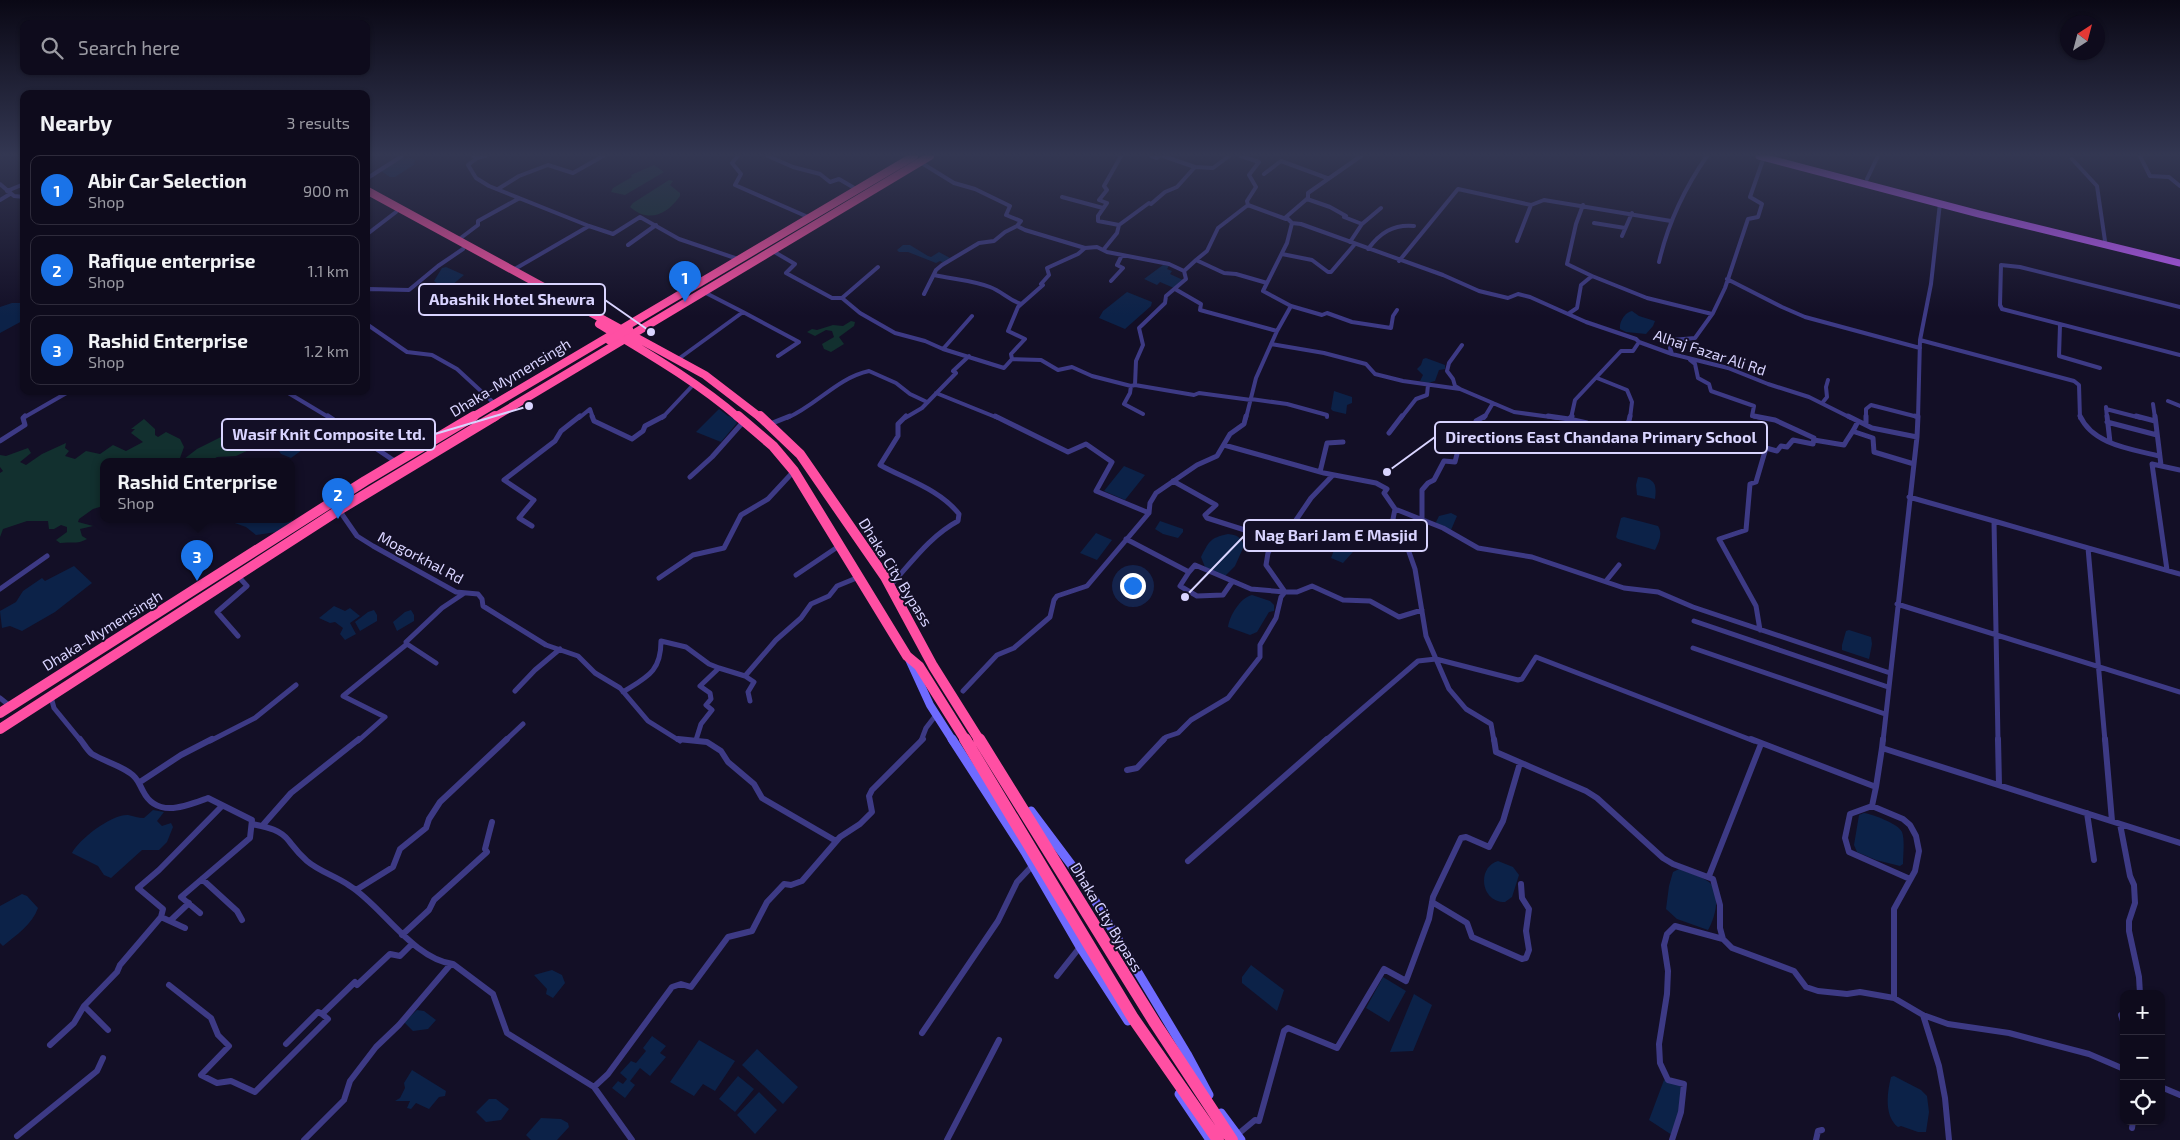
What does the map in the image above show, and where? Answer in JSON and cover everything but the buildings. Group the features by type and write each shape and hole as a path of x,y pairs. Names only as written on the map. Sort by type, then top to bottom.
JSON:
{"highway":[{"path":"391,209 461,245 539,292 621,334"},
{"name":"Dhaka City Bypass","path":"399,209 461,245 512,270 621,334 744,420 773,446 794,471 907,656 919,666 1012,814 1064,905 1133,1018 1218,1140"},
{"name":"Dhaka-Mymensingh","path":"621,334 821,209"},
{"path":"0,729 237,574 339,510 621,334 832,209"},
{"name":"Dhaka-Mymensingh","path":"0,713 396,462 495,404 702,291 836,209"},
{"name":"Dhaka City Bypass","path":"621,334 705,375 770,424 800,454 890,586 933,666 1051,853 1146,1010 1237,1138"}],"main road":[{"path":"1966,209 2180,261"},
{"path":"1970,209 2180,261"},
{"path":"1983,209 2180,261"},
{"path":"907,656 920,688 936,715 1033,865 1080,947 1210,1140"}],"street":[{"path":"370,290 409,290 461,245 478,225 478,221 499,209"},
{"path":"545,209 613,234 640,217 679,239 739,259"},
{"path":"790,209 808,217"},
{"path":"924,294 936,270 942,265 976,244 994,241 1005,232 1017,226 1021,221 1006,215 1009,209"},
{"path":"1103,209 1098,221 1119,225"},
{"path":"1104,248 1117,234 1119,225 1139,209"},
{"path":"1184,271 1207,251 1222,224 1242,209"},
{"path":"1259,209 1292,223 1301,224 1488,293 1508,298 1518,294 1530,297 1603,328 1634,338 1638,342"},
{"path":"1286,219 1295,209"},
{"path":"1332,209 1346,216 1344,217 1362,224"},
{"path":"1282,254 1303,257 1331,272 1353,243 1362,224 1380,209"},
{"path":"1399,261 1441,209"},
{"path":"1516,241 1530,209"},
{"path":"1581,209 1567,264 1647,298 1712,314"},
{"path":"1609,209 1671,221"},
{"path":"1659,262 1664,239 1677,209"},
{"path":"1672,354 1670,348 1672,340 1695,338 1712,314 1728,279 1748,219 1758,217 1760,209"},
{"path":"1872,806 1882,748 1917,437 1920,340 1930,284 1939,209"},
{"path":"2100,209 2105,241"},
{"path":"370,232 396,212"},
{"path":"1622,236 1632,213"},
{"path":"1292,223 1282,254 1263,291 1291,306 1322,315 1327,313 1352,322 1391,328 1393,316 1397,310"},
{"path":"1594,223 1624,228"},
{"path":"1368,249 1379,235 1386,230 1404,224 1414,226"},
{"path":"628,245 656,225"},
{"path":"512,270 589,226"},
{"path":"1017,226 1085,248"},
{"path":"1012,359 1011,354 1025,339 1008,331 1013,325 1013,316 1021,304 1043,285 1041,284 1049,275 1048,268 1078,254 1085,248 1090,246 1104,248 1108,252 1169,264 1184,271"},
{"path":"770,250 796,264 786,273 832,298 842,298 864,281 878,266"},
{"path":"1111,281 1123,268 1117,265 1122,255"},
{"path":"1196,260 1224,273 1236,274 1267,283"},
{"path":"2180,307 2020,267 2001,265 2000,307 2005,310 2180,356"},
{"path":"1143,414 1124,404 1133,385 1136,361 1143,345 1139,328 1165,303 1166,296 1186,279 1184,271"},
{"path":"934,275 988,286 1002,292 1009,300 1021,304"},
{"path":"1568,314 1577,308 1581,286 1587,278 1592,276"},
{"path":"1728,279 1746,286 1788,310 1920,348"},
{"path":"1175,289 1201,304 1200,310 1277,332"},
{"path":"702,291 798,342 778,356"},
{"path":"515,309 539,292"},
{"path":"842,298 860,312 895,333 925,341 943,349 1002,368 1012,359 1041,360 1058,370 1072,367 1082,374 1133,385 1194,396 1199,393 1287,404 1328,417"},
{"path":"962,690 997,655 1014,648 1050,617 1054,600 1057,596 1087,586 1149,513 1150,503 1156,493 1197,464 1217,456 1230,434 1244,424 1256,378 1291,306"},
{"path":"677,360 743,312"},
{"path":"943,349 972,316"},
{"path":"2060,325 2059,356 2100,368"},
{"path":"370,326 408,352 432,355 458,369 495,404"},
{"path":"1920,340 2074,381 2079,384 2080,418 2091,431 2110,442 2159,456"},
{"name":"Alhaj Fazar Ali Rd","path":"1569,419 1572,417 1575,400 1597,378 1604,367 1620,352 1633,351 1638,342 1672,354 1728,368 1768,384 1823,402 1866,425 1917,437"},
{"path":"1271,344 1333,355 1366,364 1370,366 1375,374 1428,385 1460,389"},
{"path":"1462,345 1449,363 1447,371 1453,379 1455,386 1460,389 1514,412 1587,423 1642,446"},
{"path":"890,586 934,537 943,529 958,521 959,514 954,506 942,497 880,465 898,436 898,424 910,414 922,408 956,373 953,371 969,356"},
{"path":"1689,358 1695,364 1698,378 1709,384 1711,391 1754,406 1752,416 1775,420 1813,436 1814,440 1844,445 1855,432 1858,421"},
{"path":"770,424 799,412 847,378 868,371 896,383 910,394 927,402"},
{"path":"1597,378 1627,390 1630,394 1632,402 1629,420 1619,436"},
{"path":"1823,402 1827,397 1826,387 1828,380"},
{"path":"532,526 519,518 534,500 523,495 520,490 504,480 510,474 555,441 560,431 590,409 594,422 632,440 643,431 643,428 665,416 694,384"},
{"path":"1389,433 1416,399 1427,395 1428,385"},
{"path":"936,393 992,414 1068,452 1086,444 1112,462 1096,491 1149,513"},
{"path":"0,441 25,425 23,418 27,414 63,395"},
{"path":"292,395 329,416 396,462"},
{"path":"2168,401 2180,406"},
{"path":"1422,520 1422,490 1428,483 1434,480 1444,461 1455,462 1459,446 1471,438 1476,420 1484,418 1493,403"},
{"path":"2153,404 2161,465"},
{"path":"1866,425 1866,409 1870,406 1918,417"},
{"path":"2110,442 2106,408 2155,421"},
{"path":"690,477 712,457 744,420"},
{"path":"2107,422 2157,435"},
{"path":"1855,432 1873,438 1874,452 1914,464"},
{"path":"1760,630 1760,622 1752,597 1722,549 1719,539 1746,530 1750,484 1756,482 1766,448 1777,452 1781,446 1788,447 1793,440 1814,444 1814,440"},
{"path":"1320,472 1327,443 1344,442"},
{"path":"1224,444 1320,472 1376,483 1386,489 1384,494 1395,510 1422,520 1478,548 1532,557 1624,588 1658,592 1693,607 1890,673"},
{"path":"2167,570 2152,464 2180,470"},
{"path":"659,578 691,555 724,549 729,544 733,528 740,516 772,496 781,482 794,471"},
{"path":"1173,481 1216,505 1205,515 1207,518 1248,531 1273,544 1279,545 1311,498 1333,474"},
{"path":"1910,497 2180,574"},
{"name":"Mogorkhal Rd","path":"339,510 357,536 456,592 478,594 482,599 483,606 504,620 546,646 578,656 595,673 623,692 648,721 681,741 696,740 707,742 721,751 728,762 754,784 762,798 836,841"},
{"path":"1395,510 1393,519 1403,535 1415,569 1426,636 1449,689 1466,709 1490,724 1496,752 1596,798 1663,858 1673,864 1709,876 1715,884 1720,905 1720,928 1723,939 1732,948 1794,971 1800,982 1812,989 1847,994 1860,992 1894,998 1923,1015 1948,1024 2009,1033 2089,1054 2120,1067"},
{"path":"1994,521 1999,785"},
{"path":"1126,539 1189,572"},
{"path":"1273,544 1265,555 1264,561 1269,572 1281,583 1285,592"},
{"path":"796,575 839,546"},
{"path":"2088,548 2112,821"},
{"path":"0,589 47,556"},
{"path":"1232,582 1223,595 1197,596 1180,586 1195,565 1251,589 1297,592 1312,586 1343,600 1370,601 1399,617 1422,610"},
{"path":"1606,581 1619,565"},
{"path":"237,574 247,586 218,612 238,636"},
{"path":"745,676 776,640 801,618 811,604 828,596 831,589 859,577"},
{"path":"1127,770 1137,768 1166,737 1178,733 1191,720 1228,698 1260,657 1260,645 1276,618 1281,597 1285,592"},
{"path":"262,826 275,808 309,776 347,750 385,717 343,696 407,644 406,642 442,608 463,594"},
{"path":"1897,604 2180,692"},
{"path":"1694,621 1888,687"},
{"path":"623,692 657,669 662,656 662,641 677,642 700,656 707,664 745,676 754,682 748,692 750,700"},
{"path":"407,644 429,661 436,664"},
{"path":"1693,648 1885,714"},
{"path":"515,691 560,649"},
{"path":"1188,861 1399,676 1418,661 1436,659 1518,680 1522,679 1536,657 1876,787"},
{"path":"696,740 704,717 712,710 706,705 711,699 710,694 700,686 719,668"},
{"path":"140,782 181,755 255,718 296,685"},
{"path":"50,697 54,708 91,753 131,773 140,782 143,792 154,804 167,809 180,808 208,798 252,820 250,838 181,897 200,913"},
{"path":"0,698 10,706"},
{"path":"594,1087 608,1074 672,988 681,984 692,986 728,937 752,931 768,902 784,884 792,885 802,881 836,841 860,824 872,812 869,796 872,790 924,738 926,728 936,715"},
{"path":"356,890 393,867 393,858 397,852 408,840 426,828 429,818 440,802 524,724"},
{"path":"1709,876 1761,744"},
{"path":"1882,748 2180,843"},
{"path":"1237,1138 1255,1120 1259,1121 1284,1031 1288,1028 1337,1048 1384,969 1406,981 1429,918 1432,902 1461,838 1466,837 1489,847 1503,820 1520,763"},
{"path":"50,1045 74,1023 84,1006 116,972 161,917 163,909 138,888 159,870 222,806"},
{"path":"1894,998 1894,909 1915,871 1918,851 1916,836 1910,825 1903,819 1872,806 1855,810 1850,814 1845,837 1846,847 1849,852 1910,878"},
{"path":"2087,813 2094,860"},
{"path":"402,935 429,910 434,900 487,852 485,849 492,822"},
{"path":"252,824 273,828 289,840 295,851 320,871 356,890 412,944 450,964 493,994 508,1033 594,1087 632,1140"},
{"path":"2120,824 2130,876 2134,885 2135,903 2129,921 2129,931 2139,977 2140,990"},
{"path":"922,1032 998,921 1008,904 1017,882 1033,865"},
{"path":"202,879 237,911 242,920"},
{"path":"1432,902 1468,923 1472,937 1522,960 1526,958 1530,946 1525,932 1530,919 1529,909 1521,896 1521,884"},
{"path":"170,921 189,903"},
{"path":"161,917 185,928"},
{"path":"1672,1140 1684,1104 1684,1084 1668,1080 1665,1077 1659,1058 1658,1046 1668,984 1668,971 1663,950 1665,940 1668,931 1675,926 1723,939"},
{"path":"322,1014 355,982 357,985 390,954 400,956 412,944"},
{"path":"1057,976 1080,947"},
{"path":"304,1140 344,1100 350,1081 376,1047 399,1026 450,964"},
{"path":"169,985 211,1018 218,1035 229,1046 201,1075 218,1083 232,1081 255,1092 328,1019 318,1012 286,1044"},
{"path":"84,1006 108,1030"},
{"path":"1923,1015 1924,1027 1936,1052 1941,1070 1948,1140"},
{"path":"947,1140 999,1040"},
{"path":"17,1136 97,1071 104,1058"},
{"path":"2165,1089 2180,1095"},
{"path":"1816,1140 1818,1131 1822,1130"}],"green space":[{"path":"633,209 667,209 657,215 650,216"},
{"path":"851,321 855,322 854,326 839,337 844,344 831,352 824,349 822,344 834,337 832,331 826,330 815,336 807,332 812,329 817,330 833,325 843,326"},
{"path":"144,419 155,429 155,435 158,437 166,432 180,439 184,447 180,458 100,458 100,507 93,509 79,519 78,522 93,526 80,529 82,536 87,539 83,541 60,543 56,540 67,532 67,527 61,525 54,529 49,529 48,521 27,521 3,529 0,537 0,473 3,471 0,467 0,455 6,456 28,448 31,453 20,462 26,465 42,454 66,443 65,448 69,451 65,456 75,459 86,451 100,454 113,445 126,451 143,442 131,433 135,429 131,429"},
{"path":"223,436 231,436 241,445 251,444 249,450 236,456 185,458 197,449"}],"water":[{"path":"903,245 910,245 931,257 939,252 950,258 944,263 940,261 936,263 908,252 899,252 897,250"},
{"path":"1163,265 1169,266 1167,269 1172,271 1170,274 1183,280 1174,288 1160,282 1157,285 1144,279"},
{"path":"446,267 464,275 445,291 435,295 433,293 439,289 437,287 439,285 434,281 442,268"},
{"path":"1127,292 1152,302 1151,306 1125,329 1099,318 1103,311"},
{"path":"12,303 20,303 20,322 0,333 0,307"},
{"path":"1632,311 1639,316 1655,321 1646,334 1626,332 1620,329 1620,323 1623,318"},
{"path":"1426,358 1445,365 1445,369 1439,370 1435,381 1428,383 1420,381 1423,375 1417,369 1423,359"},
{"path":"1334,391 1352,397 1352,403 1347,405 1346,414 1331,409"},
{"path":"719,409 728,416 733,417 737,423 721,442 696,432"},
{"path":"307,431 314,432 320,437 291,458 281,454 279,451 287,442"},
{"path":"1124,466 1145,475 1125,500 1104,491"},
{"path":"1638,477 1651,480 1654,483 1656,489 1655,499 1637,495 1636,485"},
{"path":"1451,513 1457,516 1451,530 1437,525 1436,522 1439,516"},
{"path":"1624,517 1658,526 1660,535 1655,550 1616,537 1621,518"},
{"path":"1160,521 1183,529 1183,532 1178,538 1163,534 1155,529"},
{"path":"235,523 290,523 277,532 256,535 246,527"},
{"path":"1096,533 1112,540 1097,560 1080,553"},
{"path":"1228,534 1242,540 1244,546 1235,566 1224,577 1205,567 1201,557 1210,541"},
{"path":"1345,536 1352,537 1361,543 1343,563 1331,558 1336,545"},
{"path":"74,566 92,583 55,612 22,631 10,626 2,628 0,611 16,602 23,591 42,578 45,581"},
{"path":"1252,595 1270,601 1274,605 1274,611 1269,612 1257,632 1250,635 1228,627 1236,608 1243,600"},
{"path":"334,606 345,611 350,608 360,616 350,623 356,634 345,640 340,634 343,628 335,622 330,623 319,618"},
{"path":"374,610 377,615 377,621 360,631 355,622 368,612"},
{"path":"411,610 414,615 414,621 397,631 393,622 405,612"},
{"path":"1849,630 1871,637 1872,644 1869,659 1842,650 1846,631"},
{"path":"153,810 164,812 157,821 162,826 171,823 173,827 167,842 159,850 142,850 111,878 104,875 98,866 72,853 81,841 105,823 128,815 144,818"},
{"path":"1864,813 1885,820 1900,829 1903,839 1903,864 1900,866 1876,860 1857,852 1854,845 1859,815"},
{"path":"1498,861 1513,867 1519,875 1512,897 1505,902 1490,896 1484,884 1487,870 1491,864"},
{"path":"1679,869 1702,878 1713,887 1716,906 1708,930 1677,919 1666,909 1673,872"},
{"path":"22,894 27,896 38,908 28,925 3,946 0,943 0,906"},
{"path":"1251,965 1284,990 1277,1011 1242,983 1242,977"},
{"path":"552,970 562,975 565,983 553,998 546,994 547,989 534,975"},
{"path":"1383,977 1406,991 1389,1022 1366,1008"},
{"path":"1414,994 1432,1005 1413,1051 1390,1052"},
{"path":"417,1010 424,1011 436,1020 428,1029 413,1031 404,1022"},
{"path":"652,1036 666,1046 660,1053 666,1057 650,1076 640,1068 630,1081 635,1085 625,1098 612,1088 618,1081 623,1084 627,1079 620,1073 631,1061 636,1063 646,1051 643,1048"},
{"path":"699,1040 735,1061 715,1091 703,1084 694,1096 670,1082"},
{"path":"757,1049 798,1087 783,1104 742,1065"},
{"path":"412,1070 446,1091 445,1096 439,1097 429,1109 416,1103 411,1109 407,1108 410,1101 395,1101 400,1098 405,1088 404,1083"},
{"path":"738,1076 754,1089 735,1112 719,1099"},
{"path":"1894,1076 1921,1090 1927,1096 1929,1112 1926,1132 1918,1132 1901,1126 1898,1127 1890,1117 1888,1090 1891,1077"},
{"path":"1664,1080 1679,1085 1682,1094 1672,1135 1649,1120"},
{"path":"759,1092 777,1110 755,1134 737,1115"},
{"path":"489,1099 496,1099 509,1109 501,1120 486,1122 476,1112"},
{"path":"541,1118 561,1119 568,1123 569,1127 557,1140 531,1140 526,1135"}],"place":[{"name":"Abir Car Selection","path":"685,302"},
{"name":"Abashik Hotel Shewra","path":"651,332"},
{"name":"Wasif Knit Composite Ltd.","path":"529,406"},
{"name":"Directions East Chandana Primary School","path":"1387,472"},
{"name":"Rafique enterprise","path":"338,519"},
{"name":"Rashid Enterprise","path":"197,581"},
{"name":"Nag Bari Jam E Masjid","path":"1185,597"}]}
